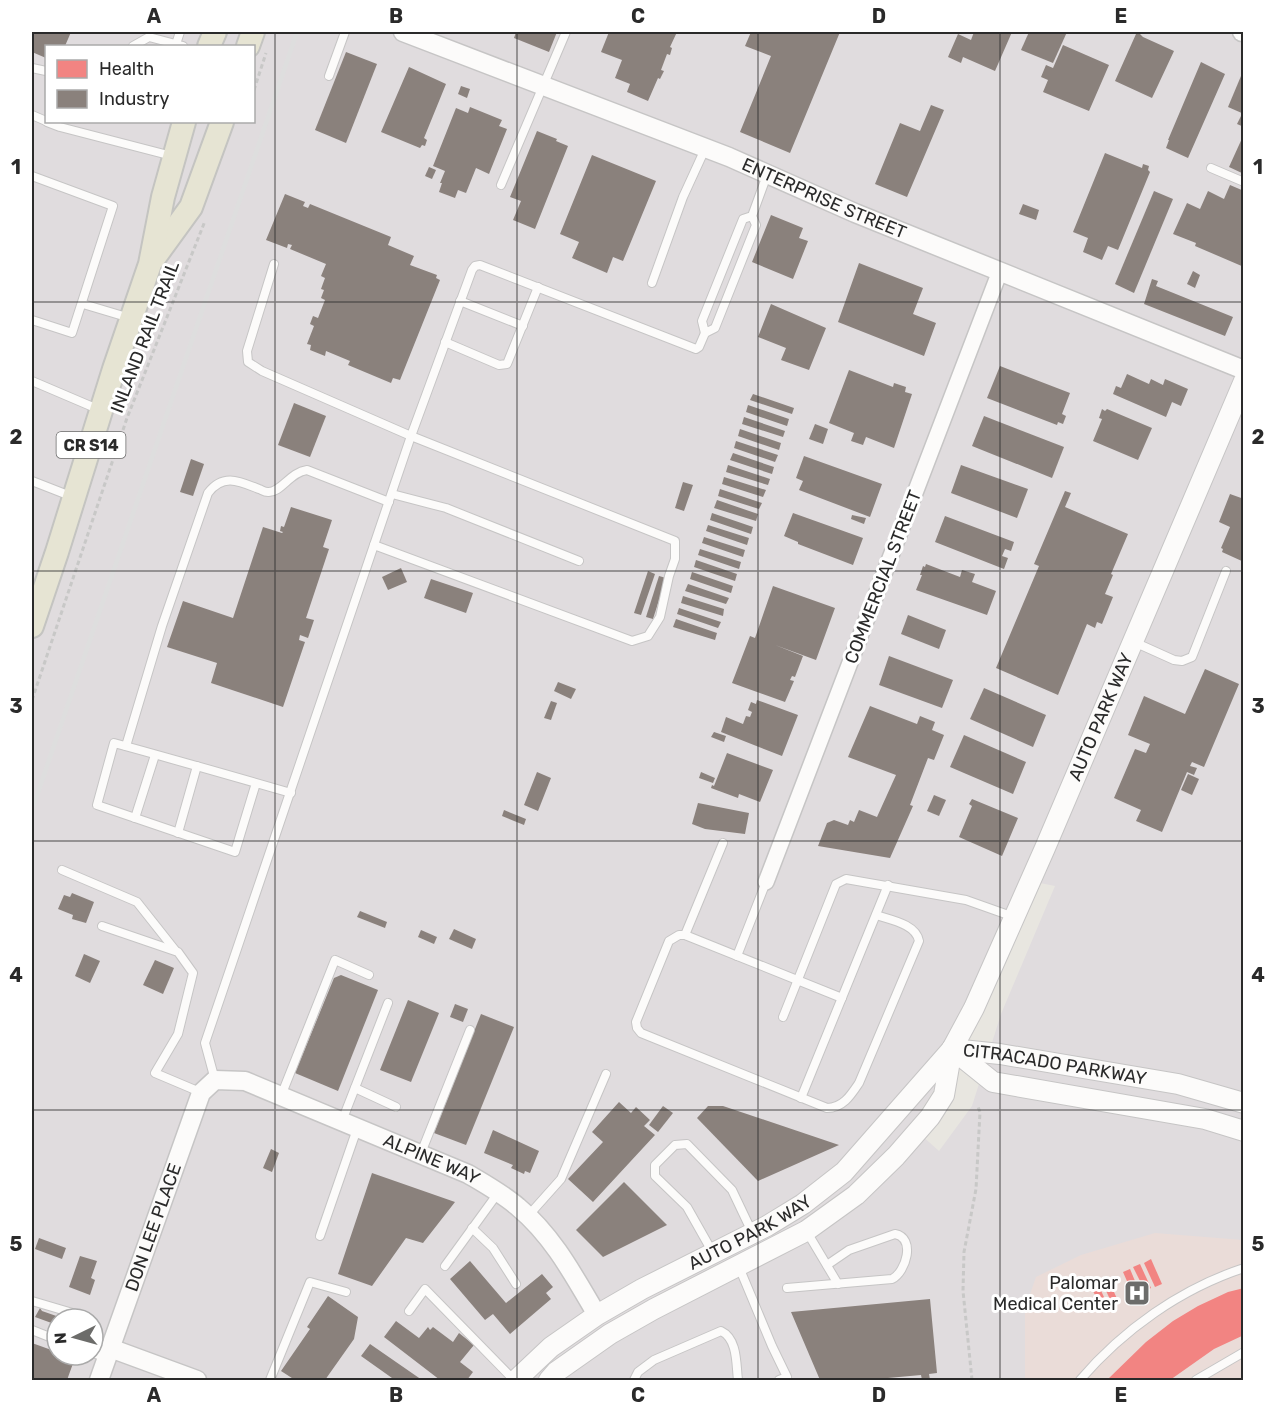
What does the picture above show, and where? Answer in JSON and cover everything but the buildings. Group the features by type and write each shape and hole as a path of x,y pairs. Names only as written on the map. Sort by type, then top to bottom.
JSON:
{"main road":[{"path":"253,32 257,49"},
{"name":"CR S14","path":"32,626 150,264 163,197 183,123"},
{"name":"CR S14","path":"150,264 191,207 222,123"},
{"name":"AUTO PARK WAY","path":"515,1380 552,1347 597,1315 752,1234 803,1204 844,1172 952,1049 974,1008 1014,917 1244,381"},
{"name":"AUTO PARK WAY","path":"549,1380 556,1372 610,1334 806,1231 856,1195 896,1156 930,1117 944,1095 952,1049"},
{"name":"CITRACADO PARKWAY","path":"952,1049 1000,1054 1178,1084 1244,1103"},
{"name":"CITRACADO PARKWAY","path":"952,1049 993,1082 1205,1119 1244,1131"}],"street":[{"name":"ENTERPRISE STREET","path":"403,32 706,148 855,213 1244,370"},
{"name":"COMMERCIAL STREET","path":"766,882 1000,272"},
{"name":"DON LEE PLACE","path":"105,1348 201,1093 215,1080"},
{"name":"ALPINE WAY","path":"215,1080 245,1081 468,1174 528,1215 552,1242 597,1315"},
{"path":"105,1354 197,1380"}],"lane":[{"path":"135,45 149,37 179,45 180,32"},
{"path":"329,76 345,32"},
{"path":"501,185 566,32"},
{"path":"51,123 174,157"},
{"path":"652,283 683,197 706,148"},
{"path":"1211,168 1244,182"},
{"path":"705,333 715,328 756,225 752,216 767,174"},
{"path":"32,176 113,206 72,333 32,320"},
{"path":"215,1080 205,1043 411,436 475,266 480,265 696,349 705,333 702,321 743,219 752,216"},
{"path":"274,264 247,351 248,362 262,371 411,436 675,541 675,559 660,617 648,636 633,641 374,545"},
{"path":"723,268 737,273"},
{"path":"446,342 500,365 507,364 538,287"},
{"path":"460,301 524,326"},
{"path":"83,304 132,318"},
{"path":"32,381 102,410"},
{"path":"126,746 162,626 208,493 215,484 230,480 239,481 268,492 277,489 299,471 308,470 390,498 446,508 579,561"},
{"path":"32,481 74,498"},
{"path":"1133,641 1174,660 1182,661 1192,657 1226,572"},
{"path":"256,783 236,852 97,805 114,743 197,766 291,793"},
{"path":"135,818 155,755"},
{"path":"178,833 197,766"},
{"path":"685,935 723,843"},
{"path":"62,870 137,902 193,973 178,1034 155,1073 201,1093"},
{"path":"783,1017 836,884 846,879 966,900 1014,917"},
{"path":"737,956 766,882"},
{"path":"801,1098 888,885"},
{"path":"842,998 685,935 678,935 669,941 636,1022 641,1033 801,1098 827,1108 841,1105 859,1083 919,941 918,934 913,929 876,915"},
{"path":"102,926 176,952"},
{"path":"281,1096 335,960 369,975"},
{"path":"321,1236 350,1125 355,1088 387,1003"},
{"path":"420,1154 471,1030"},
{"path":"528,1215 561,1179 606,1074"},
{"path":"355,1088 396,1107"},
{"path":"714,1253 687,1207 655,1176 655,1165 675,1145 687,1144 732,1190 752,1234"},
{"path":"445,1266 498,1193"},
{"path":"472,1228 493,1248 516,1284"},
{"path":"806,1231 838,1284"},
{"path":"787,1288 892,1279 902,1271 908,1252 904,1239 895,1234 849,1250 827,1265"},
{"path":"739,1267 788,1379 779,1380"},
{"path":"1080,1380 1133,1329 1169,1303 1197,1286 1244,1268"},
{"path":"270,1380 310,1282 346,1292"},
{"path":"410,1311 425,1289 515,1380"},
{"path":"32,1301 52,1307"},
{"path":"634,1380 638,1372 654,1360 721,1331 726,1334 735,1348 738,1380"},
{"path":"1196,1380 1244,1352"}],"path":[{"path":"255,76 257,49"},
{"name":"INLAND RAIL TRAIL","path":"32,700 128,418 206,220"},
{"path":"972,1380 963,1271 979,1159 981,1112 978,1107"}],"shaded area":[{"path":"32,32 1243,32 1243,1380 32,1380","holes":["1030,881 1055,886 1001,1014 972,1106 939,1151 911,1126 940,1080"]},
{"name":"Palomar Medical Center","path":"1155,1233 1243,1240 1243,1380 1025,1380 1025,1309 1036,1277 1081,1255"}],"railway":[{"path":"32,810 297,32"}],"place":[{"name":"Palomar Medical Center","path":"1137,1293"}]}
